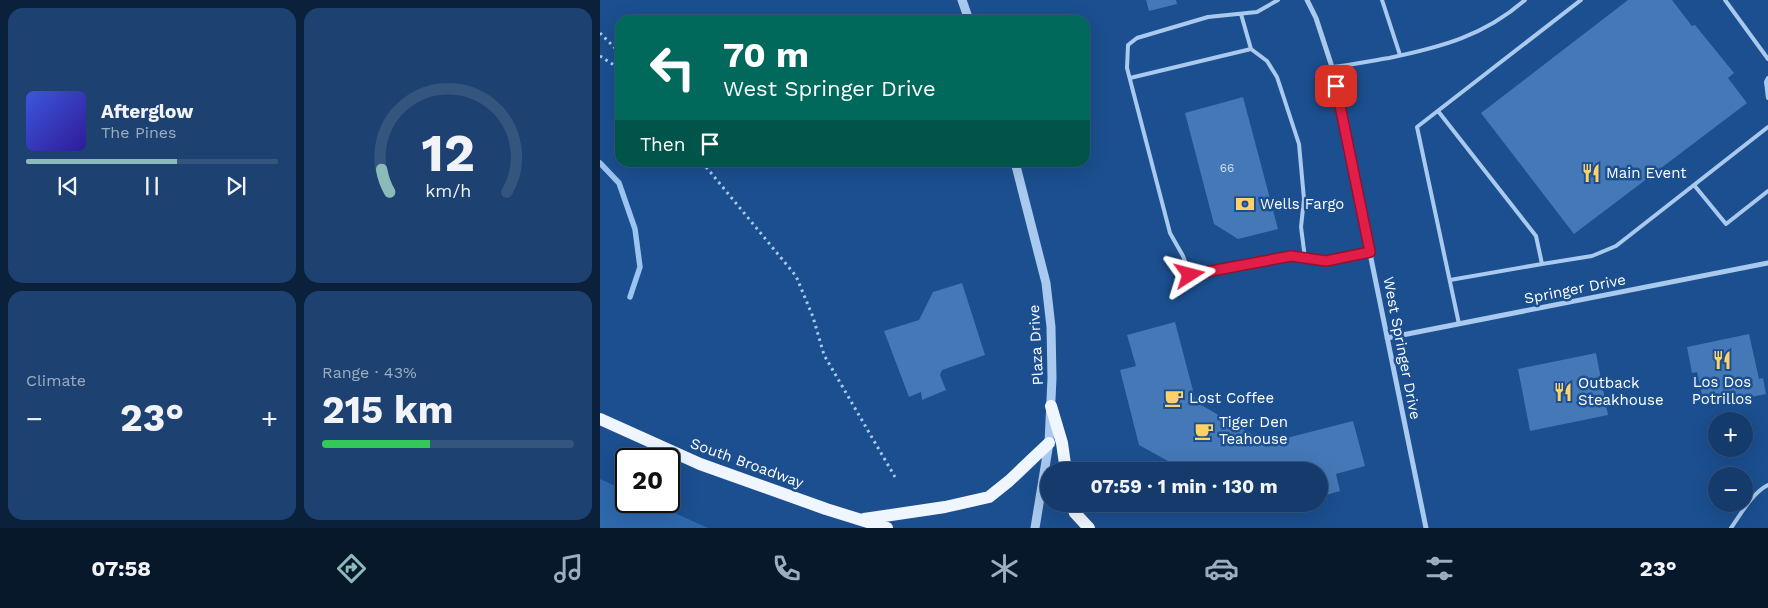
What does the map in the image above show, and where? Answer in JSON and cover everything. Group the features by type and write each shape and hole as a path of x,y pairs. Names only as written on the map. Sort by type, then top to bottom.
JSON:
{"main road":[{"path":"1051,406 1062,443 1065,462"},
{"name":"South Broadway","path":"600,419 700,464 887,528"},
{"path":"859,519 946,507 989,497 1049,443"},
{"path":"1075,512 1090,528"}],"street":[{"path":"962,0 967,15"},
{"name":"West Springer Drive","path":"1307,0 1316,18 1332,67 1426,528"},
{"name":"Plaza Drive","path":"1016,167 1046,283 1051,327 1052,378 1049,443 1035,528"},
{"name":"Springer Drive","path":"1387,338 1768,263"}],"lane":[{"path":"1278,0 1257,12 1208,17 1137,38 1128,44 1127,68 1170,234 1183,256 1190,275 1291,256 1326,261 1370,252"},
{"path":"1382,0 1400,55"},
{"path":"1332,67 1348,66 1454,42 1483,30 1508,15 1525,0"},
{"path":"1459,324 1417,127 1581,0"},
{"path":"1725,0 1768,59"},
{"path":"1241,14 1251,49 1267,61 1277,77 1299,144 1304,200 1301,227 1305,258"},
{"path":"1130,78 1251,49"},
{"path":"1768,78 1766,82 1768,98"},
{"path":"1438,111 1536,236 1542,264"},
{"path":"1450,280 1592,256 1616,246 1768,128"},
{"path":"1694,185 1726,224 1768,191"},
{"path":"1730,528 1753,497 1768,485"}],"path":[{"path":"600,33 615,48"},
{"path":"600,56 615,66"},
{"path":"706,167 796,276 813,316 824,355 895,477"}],"shaded area":[{"path":"600,479 615,486 615,513 675,513 708,528 600,528"}],"building":[{"path":"1146,0 1176,0 1177,4 1149,11"},
{"name":"Main Event","path":"1628,0 1672,0 1692,26 1695,25 1734,73 1728,78 1747,103 1574,234 1481,113"},
{"path":"1243,97 1278,229 1238,239 1214,224 1185,113"},
{"path":"962,283 985,355 942,370 940,375 946,390 922,400 921,392 909,397 884,331 919,320 933,292"},
{"path":"1175,322 1196,402 1267,443 1353,421 1365,466 1336,474 1340,491 1328,494 1328,462 1170,462 1139,445 1120,370 1136,366 1127,335"},
{"name":"Los Dos Potrillos","path":"1749,334 1759,379 1763,378 1766,394 1751,397 1750,394 1704,404 1697,372 1692,373 1687,347"},
{"name":"Outback Steakhouse","path":"1596,353 1608,415 1530,431 1518,369"}],"waterway":[{"path":"600,163 619,183 635,229 640,267 630,297"}],"place":[{"name":"Main Event","path":"1591,173"},
{"name":"Wells Fargo","path":"1245,204"},
{"name":"Los Dos Potrillos","path":"1722,360"},
{"name":"Outback Steakhouse","path":"1563,392"},
{"name":"Lost Coffee","path":"1174,398"},
{"name":"Tiger Den Teahouse","path":"1204,431"}],"route":[{"path":"1190,275 1291,256 1326,261 1370,252 1336,86"}]}
